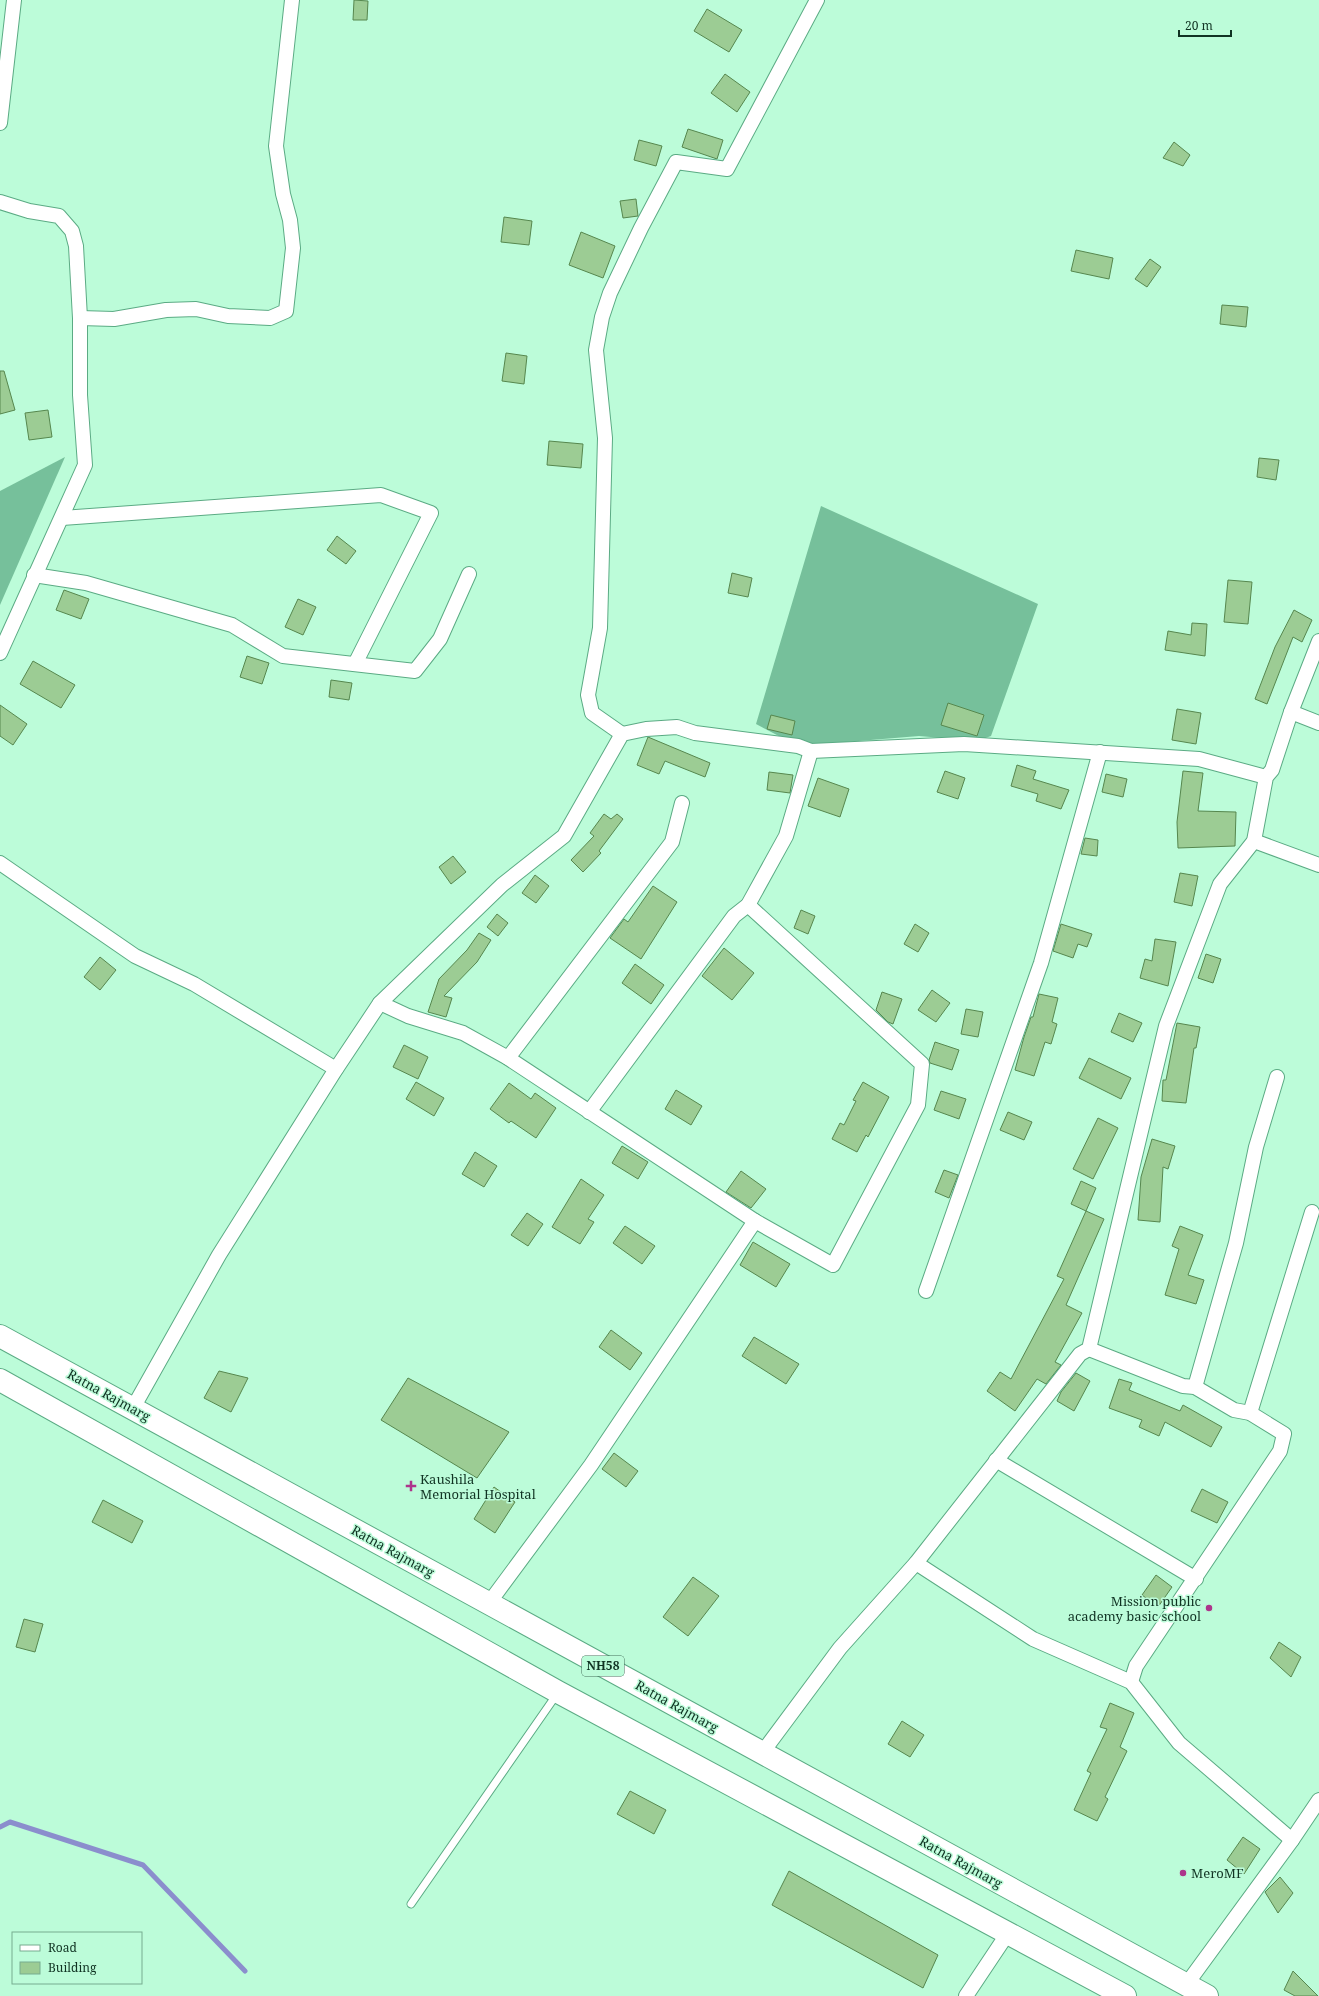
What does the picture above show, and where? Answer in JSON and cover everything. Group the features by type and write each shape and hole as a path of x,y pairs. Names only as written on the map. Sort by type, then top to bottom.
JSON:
{"highway":[{"name":"Ratna Rajmarg","path":"0,1336 1207,1996"},
{"path":"0,1380 558,1692 1126,1996"}],"street":[{"path":"0,123 14,0"},
{"path":"80,318 114,319 166,310 196,309 228,316 270,318 286,310 293,248 290,220 282,194 276,146 292,0"},
{"path":"817,0 727,169 676,162 641,228 610,293 602,317 596,350 605,438 600,628 588,695 592,713 622,734 646,729 677,727 695,733 798,746 811,751 964,744 1100,752 1199,759 1266,777"},
{"path":"0,202 59,216 72,231 76,246 80,318 80,395 84,466 62,518 34,575 0,653"},
{"path":"62,518 381,495 430,513 355,664"},
{"path":"34,575 86,583 232,624 283,656 415,671 440,639 469,574"},
{"path":"1089,1350 1166,1026 1220,884 1254,841 1266,777 1272,770 1291,712 1319,641"},
{"path":"1291,712 1319,723"},
{"path":"133,1408 219,1255 336,1069 380,1003 502,886 564,836 622,734"},
{"path":"589,1112 734,916 748,905 786,836 811,751"},
{"path":"926,1291 1041,963 1100,752"},
{"path":"508,1058 672,842 682,804"},
{"path":"1254,841 1319,865"},
{"path":"0,863 134,956 194,984 336,1069"},
{"path":"380,1003 408,1016 463,1033 508,1058 756,1221 833,1265 918,1105 922,1064 748,905"},
{"path":"1195,1388 1236,1243 1256,1147 1277,1077"},
{"path":"1250,1413 1312,1212"},
{"path":"489,1604 591,1466 756,1221"},
{"path":"762,1753 840,1648 916,1563 1080,1354 1089,1350 1183,1386 1195,1388 1234,1410 1250,1413 1284,1434 1280,1451 1196,1579 1136,1666 1131,1682"},
{"path":"996,1460 1196,1579"},
{"path":"916,1563 1033,1639 1131,1682 1179,1743 1292,1840"},
{"path":"1186,1985 1292,1840 1319,1800"},
{"path":"966,1996 1008,1933"}],"lane":[{"path":"411,1904 558,1692"}],"green space":[{"path":"65,457 0,605 0,491"},
{"path":"821,506 1038,604 991,736 977,741 919,736 798,746 756,724"}],"building":[{"path":"354,0 368,1 367,20 353,20"},
{"path":"707,9 742,30 729,52 694,31"},
{"path":"725,74 750,92 737,112 711,93"},
{"path":"688,129 723,140 717,159 682,147"},
{"path":"639,140 662,146 656,166 634,160"},
{"path":"1174,142 1190,155 1183,166 1163,158"},
{"path":"636,199 638,216 623,218 620,201"},
{"path":"504,217 532,221 529,245 501,242"},
{"path":"581,232 615,246 603,278 569,265"},
{"path":"1076,250 1113,258 1109,279 1071,271"},
{"path":"1150,259 1161,267 1147,287 1135,279"},
{"path":"1222,305 1248,307 1246,327 1220,324"},
{"path":"506,353 527,356 524,384 502,381"},
{"path":"0,371 4,371 15,410 0,414"},
{"path":"48,410 52,437 29,440 25,413"},
{"path":"549,441 583,444 581,468 547,465"},
{"path":"1259,458 1279,460 1276,480 1257,477"},
{"path":"337,536 356,551 346,564 327,550"},
{"path":"732,573 752,578 748,597 728,593"},
{"path":"1228,580 1252,582 1248,624 1224,622"},
{"path":"64,590 89,599 81,619 56,610"},
{"path":"298,599 316,607 303,635 285,627"},
{"path":"1294,610 1312,620 1302,642 1293,637 1267,704 1255,699 1275,647"},
{"path":"1192,623 1207,624 1205,656 1165,650 1168,631 1191,635"},
{"path":"247,656 269,663 262,684 240,677"},
{"path":"33,661 75,685 61,708 20,684"},
{"path":"331,680 352,683 349,700 329,697"},
{"path":"948,703 984,715 977,736 941,725"},
{"path":"0,705 27,724 13,745 0,736"},
{"path":"1177,709 1201,713 1196,744 1172,740"},
{"path":"771,715 795,721 792,735 767,729"},
{"path":"648,737 710,763 705,777 665,761 659,774 637,765"},
{"path":"1017,765 1036,771 1033,779 1069,790 1061,809 1036,801 1038,794 1011,786"},
{"path":"945,771 965,778 958,799 937,792"},
{"path":"1183,771 1203,773 1198,811 1236,812 1235,846 1178,848 1177,822"},
{"path":"769,772 793,775 790,793 767,790"},
{"path":"1106,774 1127,779 1123,797 1102,792"},
{"path":"818,778 849,789 840,817 808,806"},
{"path":"604,814 611,819 617,814 623,819 599,851 601,853 583,872 571,860 594,836 590,833"},
{"path":"1085,838 1098,840 1097,856 1081,854"},
{"path":"453,856 466,872 451,884 439,867"},
{"path":"1180,873 1198,876 1192,906 1174,902"},
{"path":"535,875 549,886 536,903 522,893"},
{"path":"653,886 677,902 641,959 610,938 624,919 628,922"},
{"path":"801,910 815,916 808,934 794,928"},
{"path":"497,914 508,923 498,936 487,927"},
{"path":"915,924 929,933 918,952 904,944"},
{"path":"1061,924 1092,934 1087,947 1078,944 1073,958 1053,951"},
{"path":"479,933 491,940 477,962 444,996 452,998 446,1017 428,1012 439,979 467,950"},
{"path":"1155,939 1176,942 1168,986 1140,978 1145,959 1152,961"},
{"path":"724,948 754,973 732,1000 702,976"},
{"path":"1206,954 1221,959 1213,983 1198,978"},
{"path":"100,957 116,970 100,990 84,977"},
{"path":"635,964 664,985 651,1004 622,983"},
{"path":"932,990 950,1003 936,1022 918,1010"},
{"path":"882,992 902,999 893,1024 888,1022 876,1010"},
{"path":"1039,994 1058,998 1052,1022 1057,1024 1051,1044 1045,1042 1034,1076 1015,1070 1024,1037 1031,1017 1033,1017"},
{"path":"966,1009 983,1012 978,1037 961,1034"},
{"path":"1119,1013 1142,1023 1133,1042 1111,1032"},
{"path":"1177,1023 1200,1027 1196,1048 1194,1048 1186,1103 1162,1101 1163,1080 1166,1080"},
{"path":"935,1042 959,1050 952,1070 930,1063 929,1060"},
{"path":"404,1045 428,1057 418,1079 393,1067"},
{"path":"1089,1058 1131,1078 1121,1099 1079,1078"},
{"path":"416,1082 444,1098 434,1116 406,1099"},
{"path":"863,1082 889,1097 868,1137 866,1135 857,1152 832,1139 840,1123 844,1125 856,1101 853,1100"},
{"path":"509,1083 531,1099 535,1093 556,1108 536,1138 511,1121 509,1123 490,1109"},
{"path":"676,1090 702,1106 691,1125 665,1109"},
{"path":"941,1091 966,1099 959,1119 934,1110"},
{"path":"1008,1112 1032,1122 1024,1140 1000,1130"},
{"path":"1098,1118 1118,1128 1093,1179 1073,1169"},
{"path":"1152,1139 1175,1146 1168,1169 1163,1167 1160,1222 1138,1220 1141,1177"},
{"path":"622,1146 648,1162 638,1179 612,1163"},
{"path":"475,1152 497,1166 484,1187 462,1174"},
{"path":"944,1170 958,1175 949,1198 935,1192"},
{"path":"741,1171 766,1189 751,1208 726,1192"},
{"path":"581,1179 604,1195 588,1219 594,1222 580,1244 552,1227"},
{"path":"1081,1181 1096,1188 1086,1211 1071,1204"},
{"path":"1086,1211 1104,1219 1066,1305 1082,1313 1055,1362 1061,1365 1046,1384 1037,1379 1015,1411 987,1391 1000,1372 1011,1379 1064,1279 1057,1276"},
{"path":"527,1213 543,1224 528,1246 511,1235"},
{"path":"625,1226 655,1246 642,1264 613,1243"},
{"path":"1180,1226 1203,1235 1188,1275 1204,1280 1196,1304 1165,1295 1179,1249 1172,1246"},
{"path":"753,1242 790,1264 776,1287 740,1265"},
{"path":"611,1330 642,1353 630,1370 599,1347"},
{"path":"754,1337 799,1364 786,1384 742,1356"},
{"path":"219,1371 248,1378 231,1412 204,1398"},
{"path":"1076,1373 1090,1381 1074,1411 1057,1401 1061,1392"},
{"path":"408,1378 509,1432 477,1478 381,1420"},
{"path":"1119,1379 1132,1383 1129,1390 1180,1411 1183,1405 1222,1427 1211,1447 1165,1422 1159,1436 1139,1427 1142,1420 1109,1408"},
{"path":"614,1453 638,1471 626,1487 602,1469"},
{"path":"494,1487 515,1502 495,1533 474,1519"},
{"path":"1202,1489 1228,1502 1217,1523 1191,1511"},
{"path":"103,1500 143,1521 132,1543 92,1522"},
{"path":"1156,1575 1172,1587 1158,1607 1142,1595"},
{"path":"693,1577 719,1596 688,1636 663,1617"},
{"path":"24,1619 43,1624 35,1652 16,1647"},
{"path":"1279,1642 1301,1657 1291,1677 1270,1658"},
{"path":"1110,1703 1134,1713 1120,1747 1127,1751 1105,1797 1108,1799 1097,1821 1074,1810 1091,1773 1087,1771 1107,1729 1100,1727"},
{"path":"902,1721 924,1735 910,1757 888,1744"},
{"path":"630,1791 666,1810 654,1834 617,1814"},
{"path":"1243,1837 1260,1849 1244,1874 1227,1860"},
{"path":"789,1871 938,1955 923,1988 772,1905"},
{"path":"1280,1877 1293,1893 1278,1913 1265,1892"},
{"path":"1293,1971 1318,1996 1295,1996 1284,1990"}],"waterway":[{"path":"0,1827 10,1822 143,1865 245,1971"}],"place":[{"name":"Kaushila Memorial Hospital","path":"411,1486"},
{"name":"Mission public academy basic school","path":"1209,1608"},
{"name":"MeroMF","path":"1183,1873"}]}
